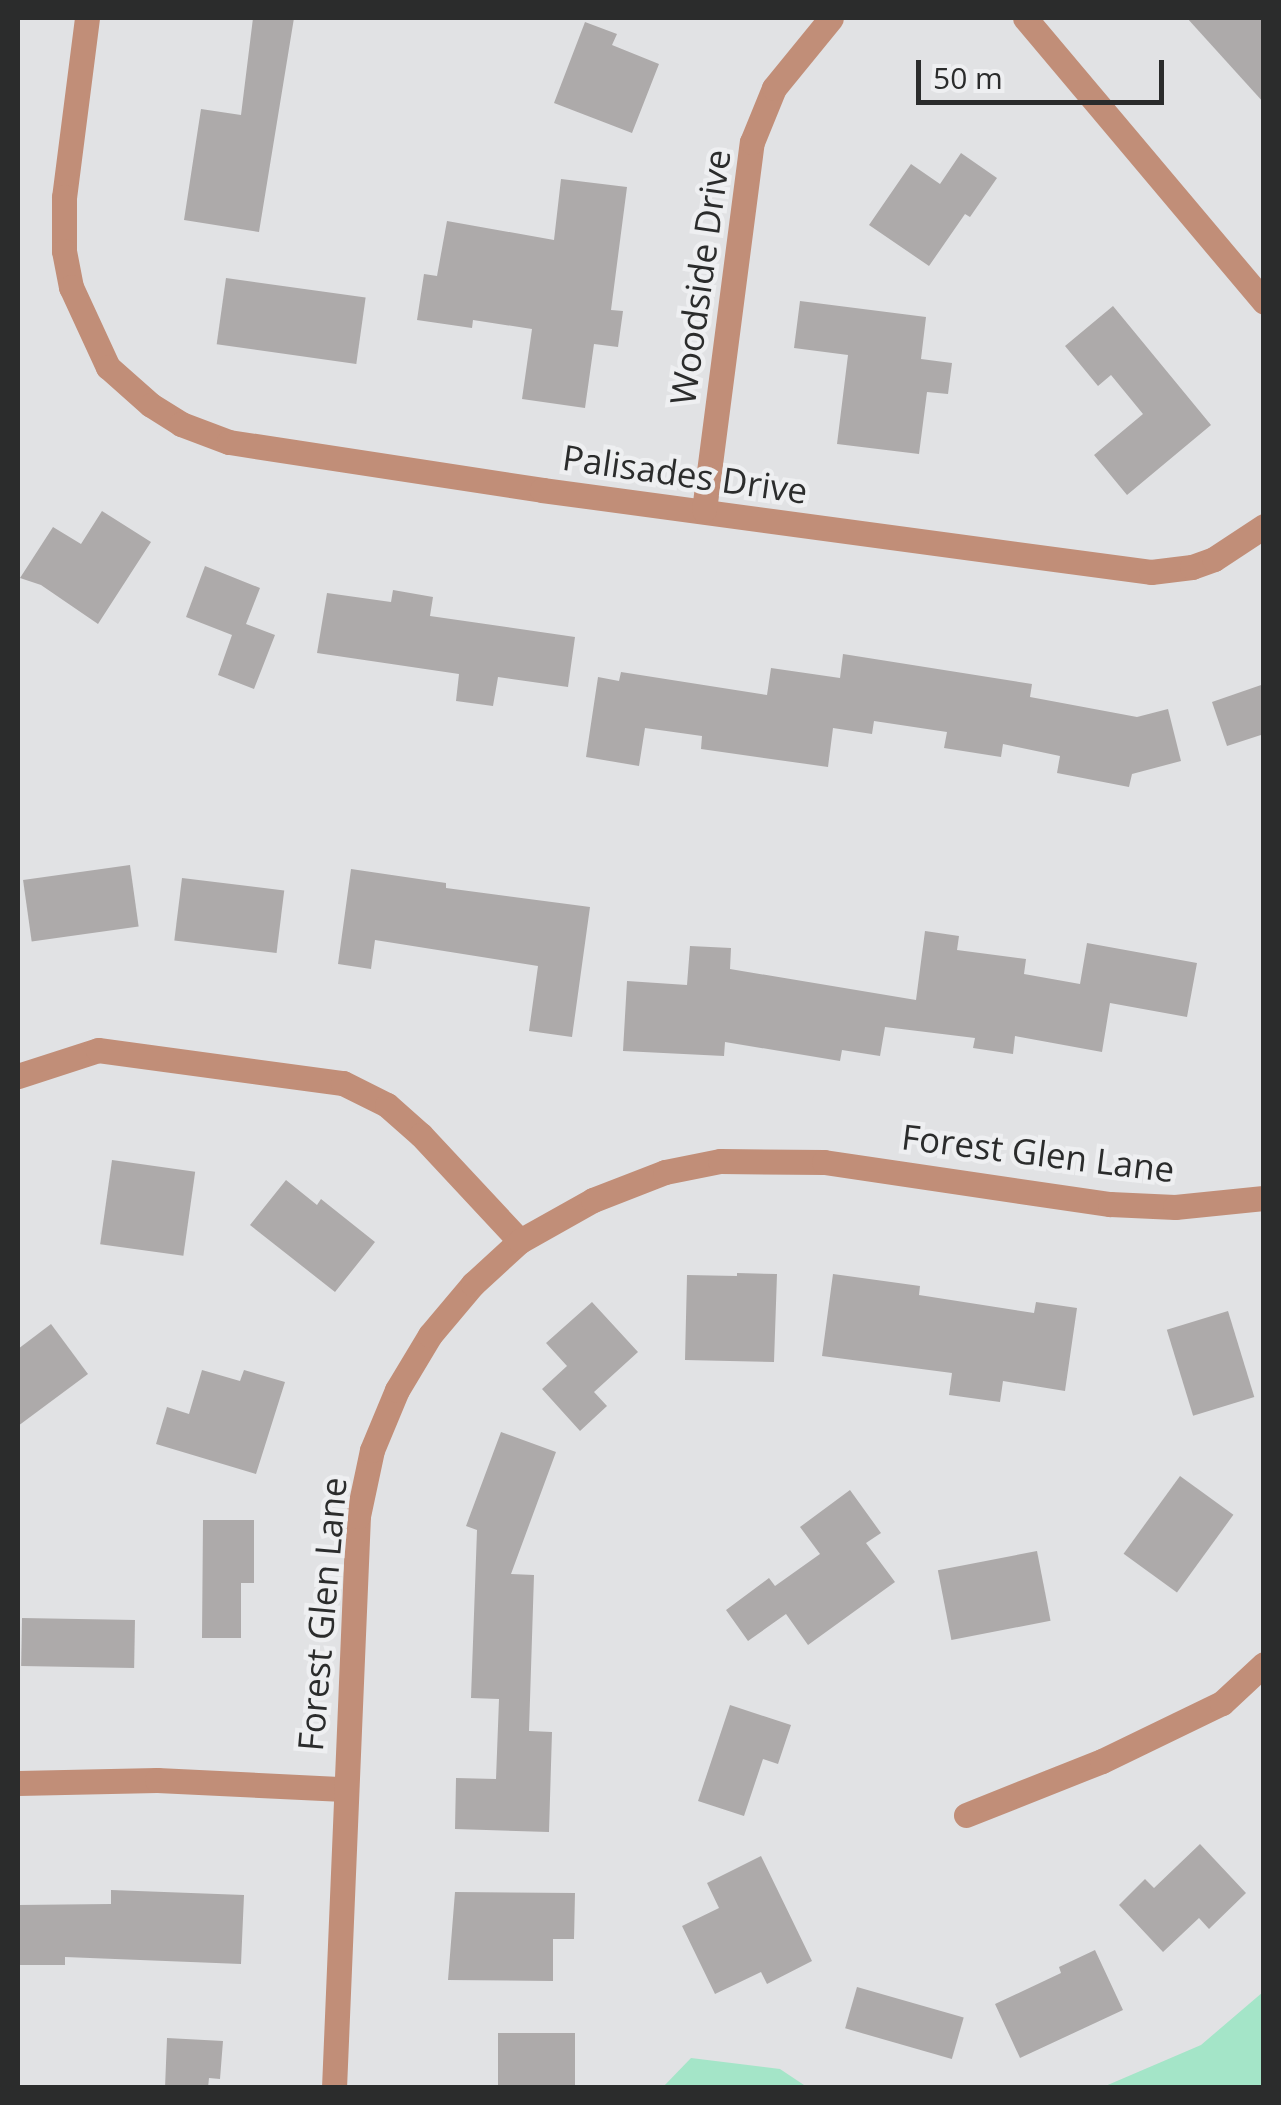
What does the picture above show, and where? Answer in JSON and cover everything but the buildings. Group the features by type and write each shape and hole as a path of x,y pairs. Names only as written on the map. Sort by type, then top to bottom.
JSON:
{"street":[{"name":"Palisades Drive","path":"87,18 64,196 64,251 71,287 108,368 181,424 229,442 1151,572 1192,567 1214,559 1264,526"},
{"name":"Woodside Drive","path":"704,510 752,142 774,88 790,62 831,18"},
{"path":"1026,18 1264,302"},
{"path":"18,1076 98,1050 343,1083 387,1105 421,1135 520,1241"},
{"name":"Forest Glen Lane","path":"334,2088 358,1516 372,1450 397,1390 430,1334 473,1284 520,1241 616,1188 720,1161 824,1162 1110,1204 1175,1206 1264,1198"},
{"path":"966,1814 1102,1761 1207,1711 1222,1703 1264,1664"},
{"path":"18,1783 157,1780 344,1789"}],"green space":[{"path":"1263,1992 1263,2087 1103,2087 1201,2045"},
{"path":"691,2058 780,2069 807,2087 663,2087"}]}
